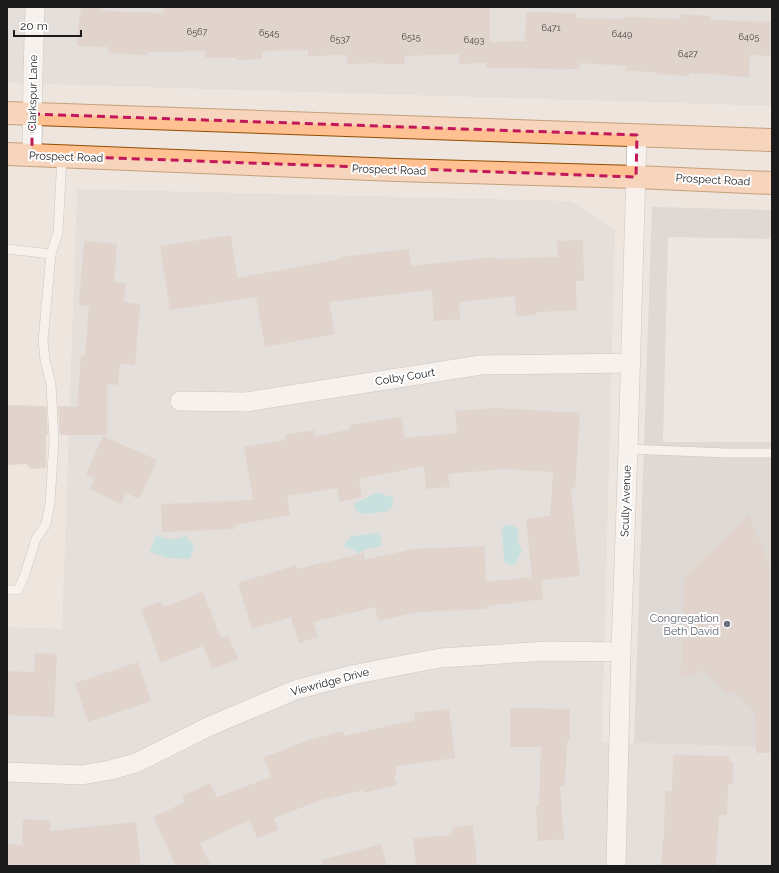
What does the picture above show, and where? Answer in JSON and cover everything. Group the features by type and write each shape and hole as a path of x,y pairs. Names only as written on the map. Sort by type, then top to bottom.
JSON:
{"main road":[{"path":"7,113 772,140"},
{"name":"Prospect Road","path":"7,154 396,170 636,177 772,183"}],"street":[{"name":"Clarkspur Lane","path":"32,155 35,7"},
{"name":"Scully Avenue","path":"616,866 637,135"},
{"name":"Colby Court","path":"180,401 246,402 481,365 630,363"},
{"name":"Viewridge Drive","path":"7,772 82,775 110,770 136,762 210,726 295,690 352,675 403,665 441,658 548,651 621,652"}],"lane":[{"path":"7,590 18,590 24,577 36,539 46,524 50,503 54,440 51,384 45,360 43,341 51,254 58,233 62,156"},
{"path":"7,250 51,254"},
{"path":"628,448 726,453 772,453"}],"highlighted area":[{"path":"32,114 637,135 636,177 32,155"}],"shaded area":[{"path":"7,7 772,7 772,106 7,83"},
{"path":"77,189 571,201 615,230 602,742 772,747 772,866 7,866 7,627 62,629"},
{"path":"652,207 772,210 772,747 634,743"},
{"path":"668,237 772,239 772,442 663,442"}],"water":[{"path":"378,492 393,498 391,508 388,511 366,514 357,512 355,503"},
{"path":"505,525 511,525 518,528 518,543 522,551 515,564 512,565 504,561 502,529"},
{"path":"379,533 382,546 365,549 358,554 355,550 345,547 345,544 351,536"},
{"path":"156,535 171,539 186,536 194,546 190,559 168,558 150,552"}],"building":[{"path":"81,7 101,7 101,11 164,13 163,7 490,8 490,42 525,41 526,12 576,13 576,18 624,19 624,17 681,19 681,14 711,16 711,20 772,22 772,56 750,55 749,77 689,73 689,76 656,74 657,72 626,71 626,66 580,63 580,69 486,68 486,63 459,64 459,54 404,56 405,64 347,64 347,55 308,56 308,50 262,51 262,59 237,60 237,58 205,58 205,51 147,52 147,55 108,53 108,47 77,46"},
{"path":"231,235 237,278 341,259 341,257 409,249 411,266 494,257 494,259 558,257 557,241 583,240 584,281 576,281 577,310 537,312 537,315 516,316 515,296 459,302 460,319 434,321 432,290 329,302 335,334 265,347 256,297 170,310 160,246"},
{"path":"84,241 117,244 114,282 126,283 124,302 140,304 135,365 120,364 118,385 107,384 107,435 60,435 58,406 77,407 81,355 85,355 89,306 79,305"},
{"path":"8,405 46,406 48,435 46,435 46,468 31,469 26,464 7,465"},
{"path":"495,408 580,413 575,489 571,489 580,576 541,580 543,599 487,606 487,609 418,612 378,621 375,607 313,622 318,637 299,643 291,617 252,629 238,583 296,565 297,569 364,553 365,560 412,549 485,546 486,582 532,577 526,519 550,516 553,472 503,469 448,474 450,487 426,489 424,466 359,479 362,497 340,502 337,488 287,496 290,515 235,525 235,529 162,532 161,504 253,500 244,447 286,440 285,435 314,430 315,437 350,429 349,425 401,417 405,438 457,433 455,411"},
{"path":"103,436 157,460 139,499 126,493 121,504 90,489 95,478 86,474"},
{"name":"Congregation Beth David","path":"749,514 772,572 772,753 756,753 755,713 733,691 728,696 703,670 681,679 684,578"},
{"path":"203,592 221,638 228,635 238,659 212,669 203,646 161,663 141,609 161,601 163,607"},
{"path":"35,653 57,654 54,717 7,715 7,671 34,672"},
{"path":"138,662 151,701 88,722 75,683"},
{"path":"510,708 570,709 570,741 567,741 565,786 560,786 564,839 538,841 536,806 539,806 541,747 510,747"},
{"path":"449,709 455,758 395,766 397,776 394,776 397,785 364,793 363,790 321,800 274,818 278,830 257,838 250,820 200,843 211,866 176,866 153,817 185,802 182,796 210,783 217,797 271,777 264,757 312,739 343,731 344,736 415,720 414,713"},
{"path":"673,755 729,756 729,761 733,762 733,784 728,784 727,815 719,815 716,866 661,866 663,839 664,840 665,791 672,791"},
{"path":"23,819 51,821 50,831 136,822 141,866 7,866 7,844 22,845"},
{"path":"473,825 477,866 416,866 413,838 452,835 452,827"},
{"path":"381,844 387,866 323,866 322,860"}],"place":[{"name":"Congregation Beth David","path":"727,624"}]}
